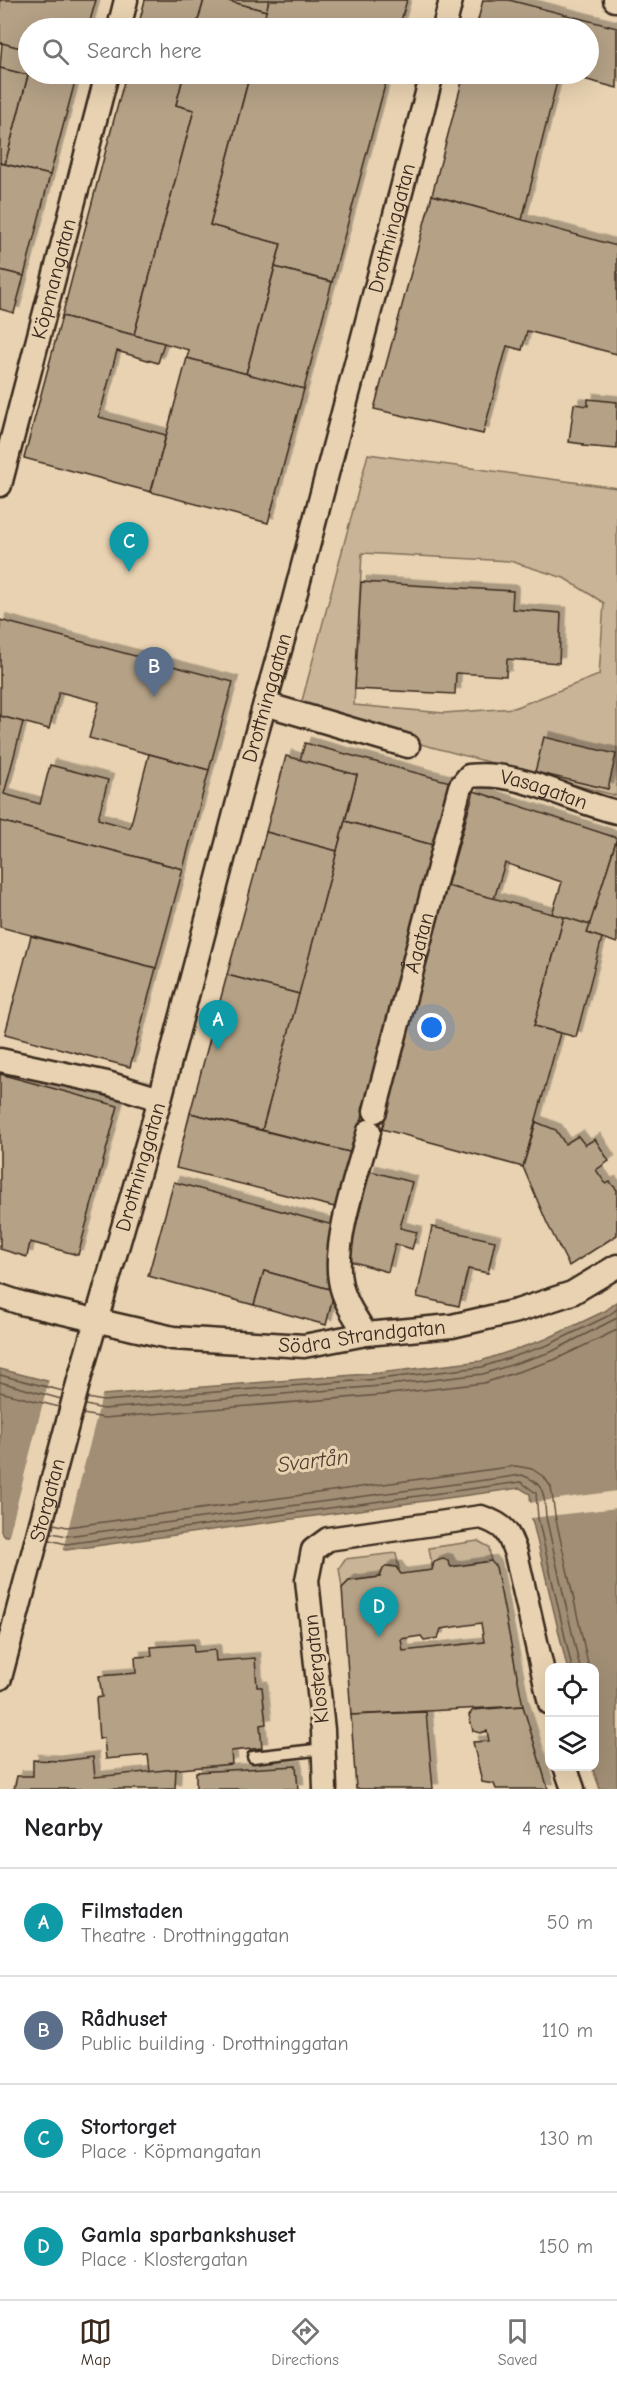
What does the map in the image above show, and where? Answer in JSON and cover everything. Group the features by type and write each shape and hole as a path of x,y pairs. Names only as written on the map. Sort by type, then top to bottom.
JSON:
{"street":[{"path":"122,18 126,0"},
{"path":"447,18 452,0"},
{"name":"Köpmangatan","path":"0,485 104,84"},
{"name":"Drottninggatan","path":"97,1321 160,1099 429,84"},
{"path":"265,705 408,746"},
{"name":"Vasagatan","path":"469,776 485,774 525,783 617,812"},
{"name":"Ågatan","path":"366,1334 349,1308 340,1280 339,1245 460,787 469,776"},
{"path":"0,1060 107,1083 160,1099"},
{"name":"Södra Strandgatan","path":"0,1296 21,1303 173,1338 304,1346 366,1334 452,1326 517,1311 573,1293 617,1266"},
{"name":"Storgatan","path":"0,1678 77,1385 97,1321"},
{"name":"Klostergatan","path":"325,1789 324,1749 307,1580 313,1550 328,1539 481,1517 499,1523 509,1535 516,1554 545,1685"},
{"path":"566,1771 573,1789"}],"lane":[{"path":"253,1757 324,1749"}],"shaded area":[{"path":"368,454 617,488 617,796 299,712","holes":["362,553 510,561 564,578 604,603 599,675 514,708 444,713 354,705"]},
{"path":"478,1541 489,1547 491,1561 451,1567 447,1560 434,1562 432,1566 429,1548"},
{"path":"396,1553 399,1569 390,1566 383,1571 380,1577 349,1581 342,1588 339,1568 345,1559"}],"water":[{"name":"Svartån","path":"617,1302 617,1789 600,1789 593,1771 599,1771 599,1663 566,1663 532,1519 530,1494 520,1488 66,1550 3,1535 1,1531 0,1369 102,1395 379,1373 481,1361 546,1339 605,1311"}],"pier":[{"path":"49,1379 103,1392 62,1553 8,1539"},
{"path":"617,1491 617,1508 531,1518 529,1503"}],"building":[{"path":"0,0 96,0 91,18 18,18 18,48 0,43"},
{"path":"145,0 204,0 199,18 140,18"},
{"path":"204,0 225,0 267,11 265,18 199,18"},
{"path":"225,0 269,0 267,11"},
{"path":"269,0 407,0 402,18 264,18"},
{"path":"483,0 509,0 578,18 478,18"},
{"path":"599,23 617,28 617,88 599,83"},
{"path":"2,43 18,47 18,72 0,68"},
{"path":"0,68 18,72 18,84 26,84 5,164 0,163"},
{"path":"26,84 74,84 50,175 5,164"},
{"path":"123,84 181,84 176,105 194,110 134,335 62,316"},
{"path":"181,84 247,84 210,225 281,244 246,374 187,358 189,350 134,335 194,110 176,105"},
{"path":"247,84 385,84 332,282 275,267 281,244 210,225"},
{"path":"461,84 556,84 522,220 432,195"},
{"path":"0,163 50,175 24,276 0,270"},
{"path":"432,195 617,246 617,354 527,331 522,350 507,346 483,434 374,409"},
{"path":"275,267 332,282 304,389 246,374"},
{"path":"0,270 24,276 14,313 0,309"},
{"path":"62,316 164,343 158,363 117,351 99,417 166,435 151,492 24,458"},
{"path":"187,358 304,389 268,523 151,492"},
{"path":"588,399 617,402 617,449 583,446 583,444 569,442 574,404 588,406"},
{"path":"361,582 513,591 512,609 561,613 559,663 507,659 506,676 456,673 455,694 355,689"},
{"path":"0,620 233,682 209,770 89,738 99,702 59,692 49,729 0,716"},
{"path":"0,716 23,722 4,794 40,804 50,765 108,780 98,819 130,828 149,754 209,770 183,869 0,821"},
{"path":"544,737 616,754 608,789 535,772"},
{"path":"305,743 450,782 433,845 345,821 357,775 300,760"},
{"path":"286,756 357,775 337,851 266,832"},
{"path":"474,791 617,838 590,925 552,914 562,882 505,863 494,899 447,886"},
{"path":"0,821 183,869 156,968 0,927"},
{"path":"345,821 433,845 353,1153 262,1130"},
{"path":"266,832 337,851 299,994 227,975"},
{"path":"617,838 617,943 587,933"},
{"path":"447,886 564,917 534,1026 560,1033 523,1167 382,1129"},
{"path":"564,917 590,925 587,933 602,938 576,1037 534,1026"},
{"path":"31,936 156,968 130,1067 5,1034"},
{"path":"227,975 299,994 262,1130 190,1113"},
{"path":"0,1074 118,1106 78,1255 30,1242 27,1257 0,1249"},
{"path":"190,1113 353,1153 339,1208 176,1168"},
{"path":"536,1122 556,1130 565,1144 578,1136 585,1145 595,1139 609,1161 596,1170 606,1184 610,1182 617,1190 617,1235 569,1266 547,1223 523,1167"},
{"path":"370,1171 412,1182 400,1228 417,1232 412,1249 395,1244 388,1272 347,1260"},
{"path":"174,1182 333,1225 333,1290 264,1271 254,1305 148,1276"},
{"path":"432,1227 495,1241 488,1273 468,1269 459,1306 417,1297"},
{"path":"264,1271 333,1290 326,1325 254,1305"},
{"path":"447,1560 451,1567 491,1561 496,1567 523,1706 351,1715 342,1588 349,1581 380,1577 387,1566 396,1567 401,1574 432,1570 434,1562","holes":["481,1623 484,1642 403,1651 401,1639 421,1636 424,1640 438,1638 441,1629"]},
{"path":"193,1644 194,1652 215,1650 216,1661 255,1658 257,1687 262,1687 266,1724 260,1725 262,1748 231,1751 232,1764 150,1772 148,1755 106,1759 104,1738 99,1739 96,1698 102,1697 99,1676 136,1673 135,1657 152,1656 151,1647"},
{"path":"523,1706 548,1789 496,1789 494,1784 482,1782 473,1742 489,1741 487,1731 480,1733 473,1731 469,1715 473,1710"},
{"path":"426,1712 433,1789 356,1789 351,1715"},
{"path":"93,1757 95,1777 176,1769 175,1789 14,1789 17,1776 33,1776 33,1760 61,1761"},
{"path":"296,1766 298,1789 196,1789 196,1772"}],"place":[{"name":"Stortorget","path":"129,572"},
{"name":"Rådhuset","path":"154,697"},
{"name":"Filmstaden","path":"218,1050"},
{"name":"Gamla sparbankshuset","path":"379,1637"}]}
